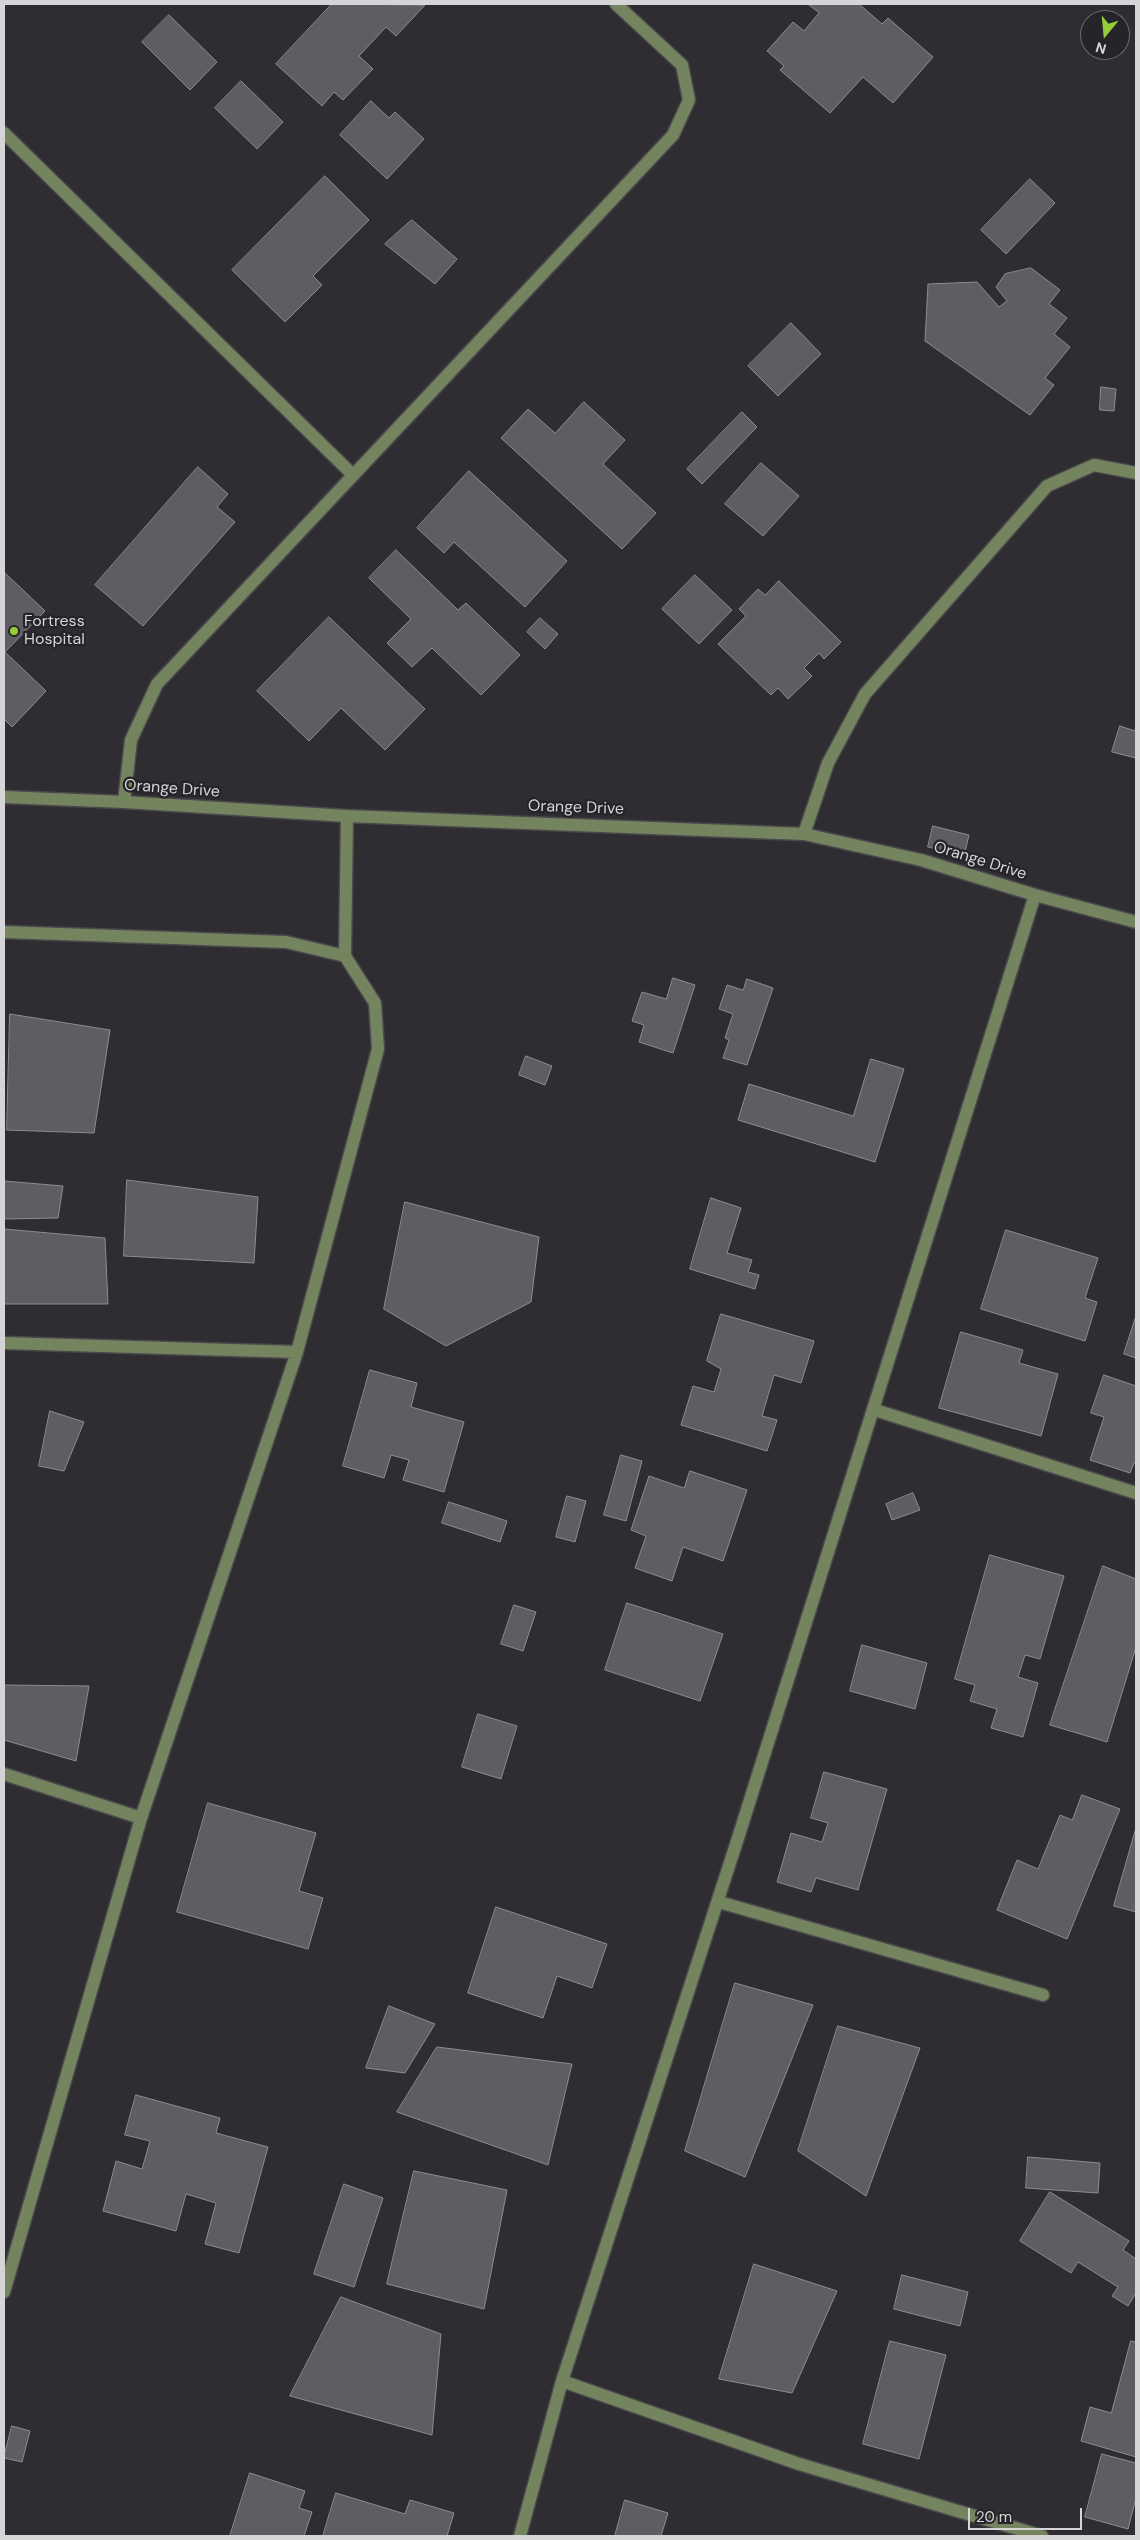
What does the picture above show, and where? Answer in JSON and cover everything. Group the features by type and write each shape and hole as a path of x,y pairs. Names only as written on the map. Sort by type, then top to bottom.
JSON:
{"street":[{"path":"124,802 131,740 157,684 352,474 673,135 689,100 682,65 616,4"},
{"path":"4,133 352,474"},
{"path":"804,834 828,763 865,694 1047,486 1094,465 1136,472"},
{"name":"Orange Drive","path":"4,797 124,802 347,816 804,834 921,860 1035,895 1136,922"},
{"path":"4,2292 141,1818 297,1352 378,1049 375,1003 345,956 347,816"},
{"path":"520,2536 562,2381 719,1902 876,1410 1035,895"},
{"path":"4,932 286,942 345,956"},
{"path":"4,1344 297,1352"},
{"path":"876,1410 1136,1492"},
{"path":"4,1774 141,1818"},
{"path":"719,1902 1042,1995"},
{"path":"562,2381 799,2464 1042,2536"}],"building":[{"path":"332,4 425,5 396,36 386,27 359,56 373,69 343,100 334,92 322,106 276,64"},
{"path":"808,4 859,4 882,24 888,18 933,57 893,103 863,77 830,113 780,70 784,66 767,51 793,22 804,31 819,13"},
{"path":"169,15 217,62 190,90 142,42"},
{"path":"241,81 283,122 257,149 215,108"},
{"path":"371,101 389,118 395,112 424,139 387,179 340,135"},
{"path":"325,176 369,220 313,276 322,285 285,322 232,270"},
{"path":"1030,179 1055,203 1006,254 981,230"},
{"path":"412,220 457,259 435,284 385,244"},
{"path":"1031,268 1060,290 1049,304 1067,318 1054,334 1070,347 1045,378 1054,385 1030,415 925,341 928,284 977,282 999,307 1007,301 996,287 1005,274"},
{"path":"791,323 821,354 778,396 748,366"},
{"path":"1101,387 1116,389 1114,411 1100,410"},
{"path":"584,402 625,440 603,464 656,513 622,549 501,438 528,409 555,433"},
{"path":"742,412 757,427 702,484 687,469"},
{"path":"761,463 799,496 763,536 725,504"},
{"path":"198,467 228,494 217,507 235,522 143,626 95,585"},
{"path":"469,471 567,561 525,607 454,542 444,553 417,528"},
{"path":"396,550 458,610 466,603 520,655 481,695 432,648 412,667 387,643 411,619 369,578"},
{"name":"Fortress Hospital","path":"4,572 45,611 5,652 46,691 12,727 4,719"},
{"path":"695,575 732,610 699,644 662,609"},
{"path":"779,581 841,642 824,659 819,653 804,668 812,676 788,699 778,688 771,695 718,644 746,616 739,609 758,589 765,595"},
{"path":"329,617 425,709 385,750 341,708 309,741 257,691"},
{"path":"540,618 558,634 545,649 527,632"},
{"path":"1120,726 1135,731 1136,726 1136,758 1112,752"},
{"path":"933,826 969,835 964,856 928,847"},
{"path":"673,978 695,985 673,1053 639,1042 644,1025 632,1021 642,992 666,999"},
{"path":"747,979 773,988 747,1065 723,1058 729,1040 725,1038 733,1014 719,1009 727,985 743,990"},
{"path":"10,1014 110,1030 94,1133 7,1130"},
{"path":"526,1056 552,1066 545,1085 519,1075"},
{"path":"871,1059 904,1069 875,1162 738,1120 749,1084 853,1116"},
{"path":"127,1180 258,1197 254,1263 124,1256"},
{"path":"4,1181 63,1186 58,1218 4,1219"},
{"path":"711,1198 741,1208 727,1253 752,1260 748,1272 759,1275 755,1289 690,1269"},
{"path":"405,1202 539,1237 531,1302 446,1346 384,1309"},
{"path":"4,1229 105,1238 108,1304 4,1304"},
{"path":"1006,1230 1098,1258 1085,1298 1097,1302 1085,1341 981,1309"},
{"path":"721,1314 814,1341 801,1383 774,1375 762,1416 777,1420 767,1451 681,1425 693,1386 714,1392 721,1369 707,1361"},
{"path":"1136,1316 1136,1358 1124,1354"},
{"path":"961,1332 1023,1350 1019,1363 1058,1374 1041,1436 939,1408"},
{"path":"370,1370 417,1383 411,1407 464,1422 444,1492 403,1480 409,1460 391,1455 384,1478 343,1466"},
{"path":"1104,1375 1136,1386 1136,1463 1134,1463 1130,1473 1090,1460 1104,1417 1091,1413"},
{"path":"50,1411 84,1422 64,1471 39,1466"},
{"path":"621,1455 642,1461 626,1521 604,1515"},
{"path":"690,1471 747,1490 723,1561 683,1547 672,1581 635,1568 646,1536 631,1530 649,1476 684,1488"},
{"path":"913,1493 920,1510 892,1520 886,1504"},
{"path":"567,1496 586,1501 575,1542 556,1537"},
{"path":"449,1502 507,1521 500,1542 442,1523"},
{"path":"990,1555 1064,1576 1040,1659 1025,1655 1018,1677 1038,1683 1023,1737 991,1728 997,1709 970,1701 975,1685 955,1679"},
{"path":"1103,1566 1136,1579 1136,1647 1107,1742 1050,1725"},
{"path":"627,1603 723,1634 700,1701 605,1670"},
{"path":"514,1605 536,1612 523,1651 501,1644"},
{"path":"862,1645 927,1663 915,1709 850,1691"},
{"path":"4,1685 89,1686 76,1761 4,1740"},
{"path":"478,1714 517,1726 501,1779 462,1767"},
{"path":"824,1772 887,1789 858,1890 816,1878 811,1892 777,1882 791,1833 822,1842 828,1823 811,1818"},
{"path":"1082,1795 1120,1809 1067,1939 997,1910 1017,1860 1038,1869 1060,1815 1072,1820"},
{"path":"208,1803 316,1833 299,1891 323,1898 308,1949 177,1912"},
{"path":"1136,1828 1136,1912 1114,1906"},
{"path":"496,1907 607,1944 592,1988 557,1976 543,2018 468,1993"},
{"path":"735,1983 813,2005 745,2177 685,2151"},
{"path":"389,2006 435,2024 405,2073 366,2068"},
{"path":"838,2026 920,2048 866,2196 798,2151"},
{"path":"437,2047 572,2064 548,2165 397,2112"},
{"path":"136,2095 220,2118 216,2133 268,2147 239,2253 205,2244 216,2203 186,2194 176,2231 103,2211 116,2161 142,2169 150,2141 125,2135"},
{"path":"1028,2157 1100,2163 1098,2193 1026,2188"},
{"path":"414,2171 507,2190 484,2309 387,2284"},
{"path":"344,2184 383,2198 354,2287 314,2274"},
{"path":"1050,2192 1129,2241 1123,2250 1136,2259 1136,2293 1128,2306 1112,2296 1118,2287 1078,2262 1071,2273 1020,2241"},
{"path":"754,2264 837,2291 792,2393 719,2379"},
{"path":"902,2275 968,2292 960,2326 894,2309"},
{"path":"341,2297 441,2334 432,2435 290,2396"},
{"path":"890,2341 946,2355 919,2459 863,2444"},
{"path":"1131,2341 1136,2342 1136,2457 1081,2441 1090,2407 1111,2413"},
{"path":"12,2426 30,2431 22,2462 4,2458"},
{"path":"1102,2454 1136,2463 1136,2498 1128,2529 1085,2517"},
{"path":"250,2473 305,2491 299,2508 312,2512 304,2536 230,2536"},
{"path":"336,2493 405,2514 410,2500 454,2513 447,2536 323,2536"},
{"path":"625,2500 668,2513 661,2536 615,2536"}],"place":[{"name":"Fortress Hospital","path":"14,631"}]}
